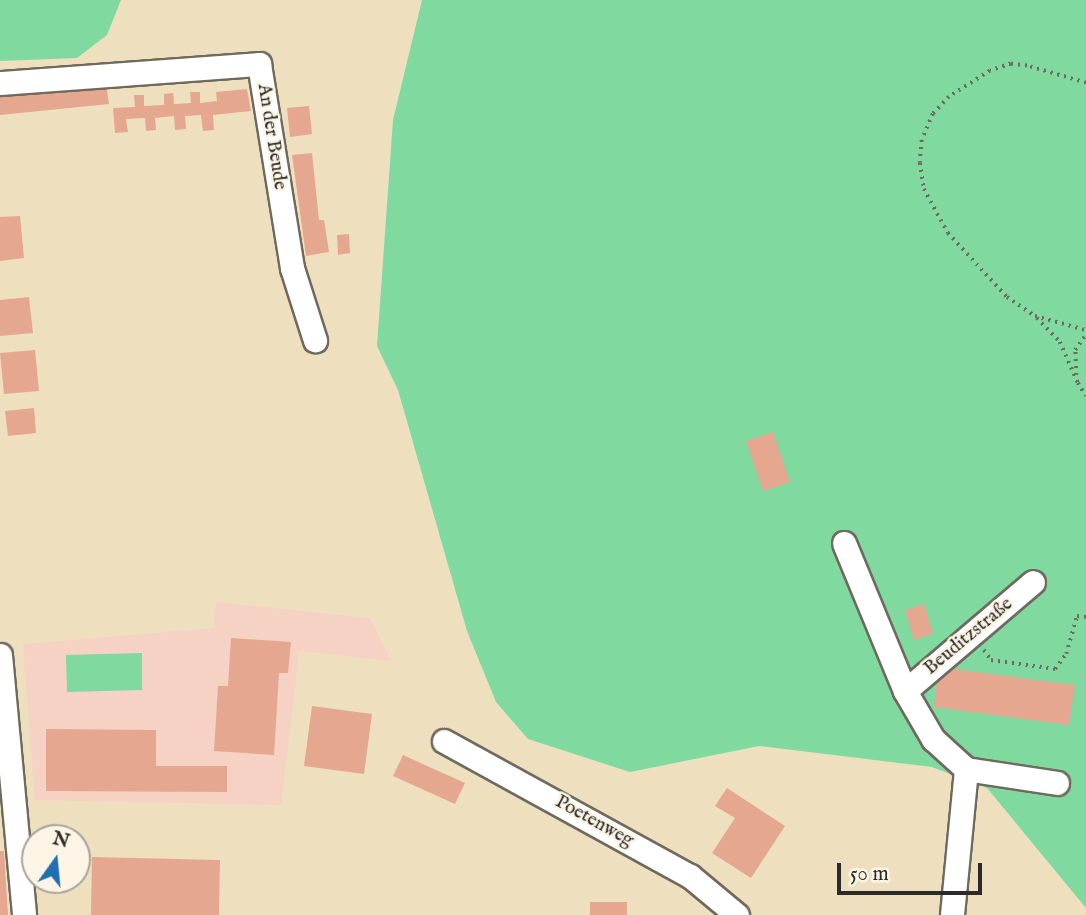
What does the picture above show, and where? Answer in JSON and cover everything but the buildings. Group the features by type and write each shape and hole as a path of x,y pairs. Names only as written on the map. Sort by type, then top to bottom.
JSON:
{"street":[{"name":"An der Beude","path":"0,83 259,64 292,268 315,340"},
{"name":"Beuditzstraße","path":"844,543 905,691 933,739 965,769"},
{"name":"Beuditzstraße","path":"905,691 1033,582"},
{"path":"0,655 24,915"},
{"name":"Poetenweg","path":"444,741 690,876 737,915"},
{"path":"952,915 965,769 1057,783"}],"path":[{"path":"1086,83 1027,65 1012,64 990,71 949,97 933,114 922,139 924,189 948,233 1007,297 1035,316 1060,342 1086,396"},
{"path":"1035,316 1086,332 1075,350 1078,383"},
{"path":"979,628 978,641 991,660 1055,669 1066,654 1077,616 1086,617"}],"shaded area":[{"path":"216,602 370,618 391,661 299,651 281,805 35,800 23,644 213,628"}],"green space":[{"path":"0,0 121,0 107,35 77,58 0,61"},
{"path":"422,0 1086,0 1086,908 987,788 932,767 759,746 630,772 528,739 496,702 467,631 398,390 377,346 393,120"},
{"path":"142,653 142,690 67,692 66,655"}]}
